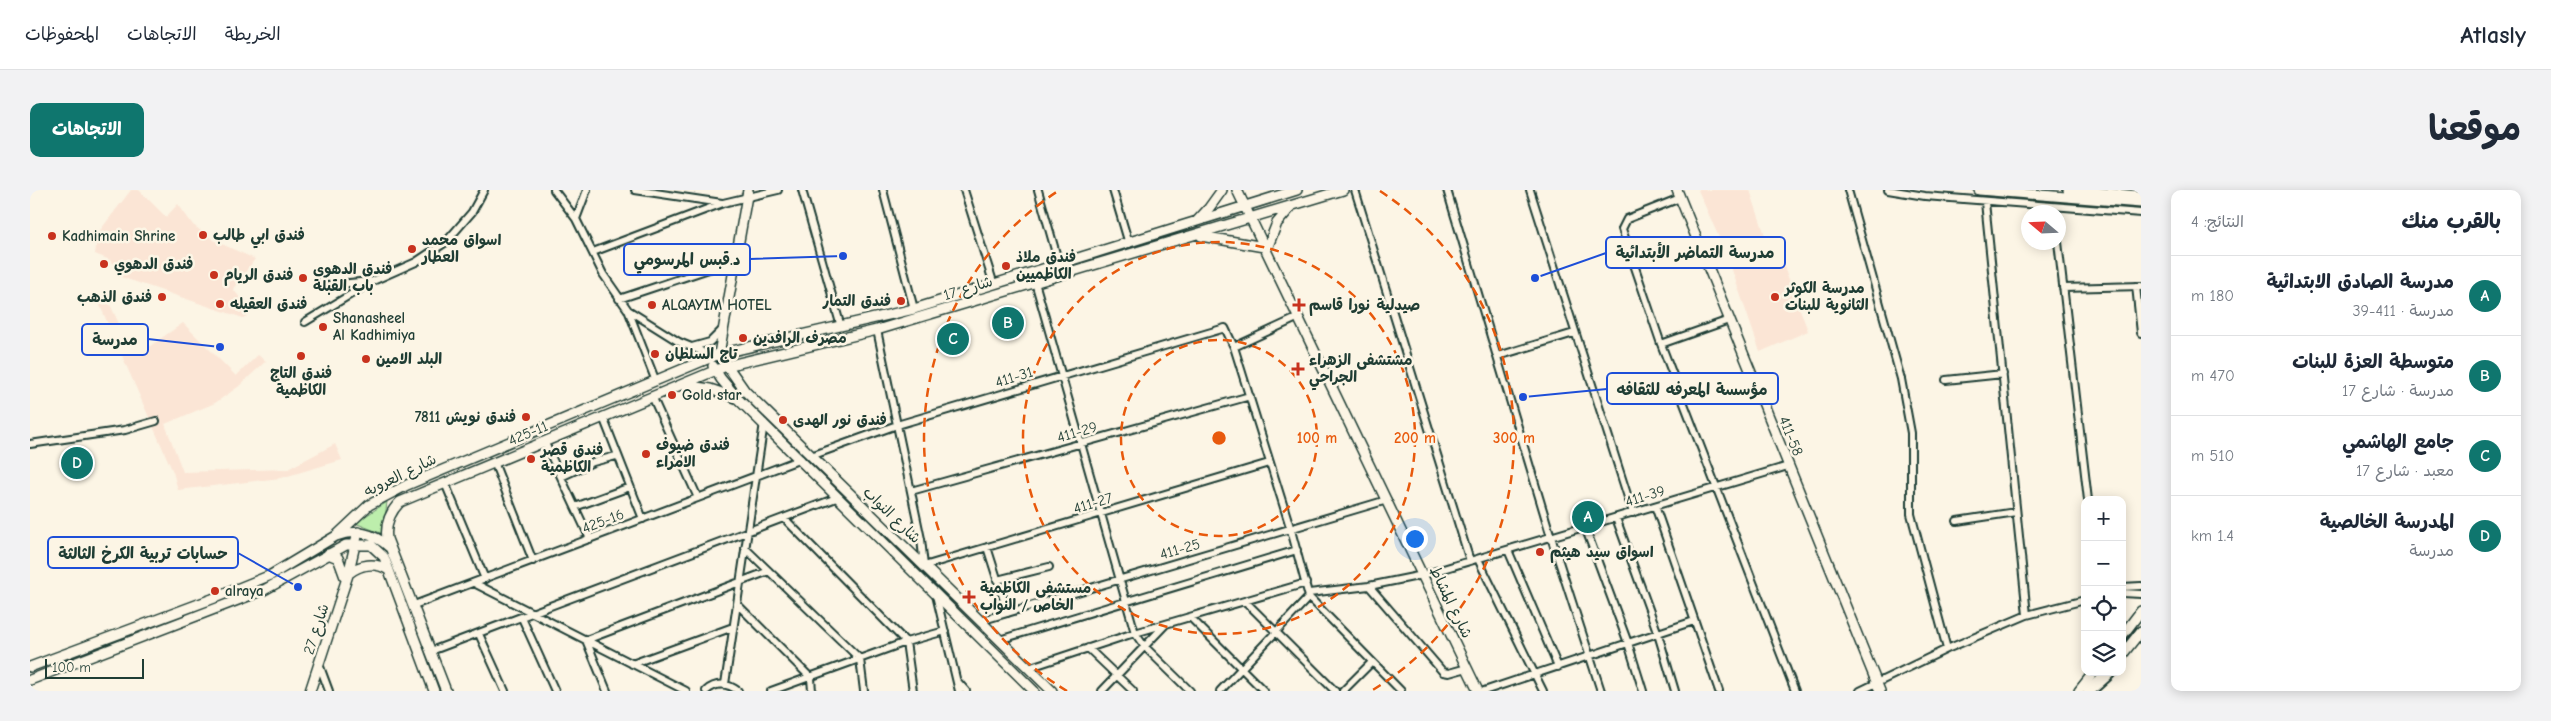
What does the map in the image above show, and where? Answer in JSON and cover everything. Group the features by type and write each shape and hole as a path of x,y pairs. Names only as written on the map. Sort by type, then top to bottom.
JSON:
{"highway":[{"path":"2089,691 2106,676"}],"street":[{"path":"305,322 373,280 416,262 446,242 472,212 484,190"},
{"path":"554,190 576,220 619,299 628,310 655,379"},
{"path":"576,220 588,190"},
{"path":"635,190 724,203"},
{"path":"593,252 747,193 778,190"},
{"path":"802,190 841,327"},
{"path":"883,190 914,309"},
{"path":"964,190 994,285"},
{"path":"1038,190 1059,264"},
{"path":"1113,190 1129,244"},
{"path":"1195,222 1209,208 1222,190"},
{"name":"شارع المشاط","path":"1237,190 1478,691"},
{"name":"شارع 17","path":"710,359 719,354 914,309 1129,244 1297,190"},
{"name":"شارع 17","path":"715,370 877,330 1196,236 1343,190"},
{"path":"1355,190 1470,561"},
{"path":"1446,190 1498,356 1551,537 1601,691"},
{"path":"1530,190 1574,333 1633,512"},
{"path":"1848,190 1901,379 1911,433 1911,514 1947,649"},
{"path":"1888,190 2021,206"},
{"path":"1979,190 2139,201"},
{"path":"2068,190 2139,201"},
{"path":"719,354 747,193"},
{"path":"1680,193 1627,219 1622,229 1661,344 1795,691"},
{"name":"411-58","path":"1680,193 1729,320 1878,687"},
{"path":"2128,212 2139,201"},
{"path":"1985,202 2027,615"},
{"path":"1196,236 1237,240 1267,249 1276,223 1294,205"},
{"path":"2066,210 2141,213"},
{"path":"2059,250 2088,496"},
{"path":"619,299 736,260"},
{"path":"328,285 373,280"},
{"path":"1035,282 1136,633 1144,646 1190,691"},
{"path":"2064,288 2139,286 2141,333"},
{"path":"628,310 710,359"},
{"path":"1299,317 1234,347 1291,530 1309,595 1401,691"},
{"path":"1661,344 1729,320"},
{"path":"691,347 704,345 716,338 725,324"},
{"name":"411-31","path":"811,456 897,424 1225,328 1234,347"},
{"path":"877,330 921,538 924,566"},
{"path":"1498,356 1574,333"},
{"name":"شارع النواب","path":"719,354 746,391 1052,691"},
{"name":"شارع النواب","path":"710,359 715,370 738,399 801,459 1034,691"},
{"name":"شارع العروبه","path":"30,667 255,582 333,538 368,505 407,485 710,359"},
{"name":"425-11","path":"446,691 414,605 390,549 386,533 393,509 411,497 715,370"},
{"path":"1946,380 2003,374"},
{"path":"680,385 710,389 738,399"},
{"path":"652,396 698,498"},
{"name":"411-29","path":"911,491 1250,396"},
{"path":"603,417 616,456 643,519"},
{"path":"30,444 125,430 156,421"},
{"path":"724,684 764,423"},
{"path":"544,441 590,539"},
{"path":"561,477 594,462 616,456"},
{"name":"425-16","path":"414,605 801,459"},
{"path":"494,462 533,561"},
{"name":"411-27","path":"924,566 1270,463"},
{"name":"411-39","path":"1309,595 1423,575 1788,466"},
{"path":"444,483 485,579"},
{"path":"575,507 630,487"},
{"path":"431,651 839,497"},
{"name":"411-25","path":"980,621 1387,500"},
{"path":"1655,506 1719,691"},
{"path":"1956,521 2016,512"},
{"path":"784,518 906,642 913,691"},
{"path":"1616,518 1658,634 1675,691"},
{"path":"1586,527 1628,643 1643,691"},
{"path":"333,538 358,532 372,536 390,549"},
{"name":"شارع 27","path":"310,691 347,578 357,544 358,532"},
{"path":"333,538 346,545"},
{"path":"330,552 336,544 333,538"},
{"path":"30,680 264,590 330,552 346,545 357,544 371,545 380,551 389,570 434,691"},
{"path":"987,547 1008,613"},
{"path":"745,548 860,659 864,691"},
{"path":"999,640 1297,550"},
{"path":"1508,550 1558,666"},
{"path":"330,552 340,561 347,578 356,569 370,565 389,570"},
{"path":"1478,559 1543,691"},
{"path":"997,580 1049,566"},
{"path":"586,640 769,571"},
{"path":"474,583 686,691"},
{"path":"1028,668 1165,624 1306,583"},
{"path":"1368,586 1443,672 1449,673 1467,668"},
{"path":"2126,587 2141,586"},
{"path":"2126,593 2141,594"},
{"path":"936,594 959,691"},
{"path":"1220,691 1309,595"},
{"path":"1245,601 1335,691"},
{"path":"1860,691 1878,687 1947,649 2027,615 2081,601"},
{"path":"737,604 811,678 812,691"},
{"path":"2126,631 2141,611"},
{"path":"1190,617 1264,691"},
{"path":"522,618 556,691"},
{"path":"1484,691 1694,621"},
{"path":"1102,691 1165,624"},
{"path":"632,664 733,627"},
{"path":"2126,651 2141,631"},
{"path":"771,691 906,642 944,632"},
{"path":"479,634 505,691"},
{"path":"586,640 607,691"},
{"path":"1088,648 1133,691"},
{"path":"1344,691 1372,662"},
{"path":"319,663 329,691"},
{"path":"2079,691 2091,676"},
{"path":"2095,691 2107,676"},
{"path":"957,681 966,691"},
{"path":"706,691 717,685 724,684 738,691"}],"shaded area":[{"path":"131,190 139,190 166,217 178,204 193,225 215,241 255,259 233,289 249,309 247,316 243,318 121,277 110,260 95,254 98,233"},
{"path":"1698,190 1750,190 1767,241 1774,239 1808,331 1760,352 1728,258"},
{"path":"107,298 129,345 143,336 150,346 183,323 236,376 258,355 266,361 238,387 215,403 165,424 183,472 288,469 335,444 342,460 281,478 178,490 173,472 98,301"}],"green space":[{"path":"387,502 383,534 355,523"}],"place":[{"name":"فندق ابي طالب","path":"203,235"},
{"name":"Kadhimain Shrine","path":"52,236"},
{"name":"اسواق محمد العطار","path":"412,249"},
{"name":"د.قبس المرسومي","path":"843,256"},
{"name":"فندق الدهوي","path":"104,264"},
{"name":"فندق ملاذ الكاظميين","path":"1006,266"},
{"name":"فندق الريام","path":"214,275"},
{"name":"فندق الدهوي باب القبلة","path":"303,278"},
{"name":"مدرسة التماضر الأبتدائية","path":"1535,278"},
{"name":"فندق الذهب","path":"162,297"},
{"name":"مدرسة الكوثر الثانوية للبنات","path":"1775,297"},
{"name":"فندق التمار","path":"901,301"},
{"name":"فندق العقيله","path":"220,304"},
{"name":"ALQAYIM HOTEL","path":"652,305"},
{"name":"صيدلية نورا قاسم","path":"1299,305"},
{"name":"متوسطة العزة للبنات","path":"1008,323"},
{"name":"Shanasheel Al Kadhimiya","path":"323,327"},
{"name":"مصرف الرافدين","path":"743,338"},
{"name":"جامع الهاشمي","path":"953,339"},
{"name":"مدرسة","path":"220,347"},
{"name":"تاج السلطان","path":"655,354"},
{"name":"فندق التاج الكاظمية","path":"301,356"},
{"name":"البلد الامين","path":"366,359"},
{"name":"مشتشفى الزهراء الجراحي","path":"1298,369"},
{"name":"Gold star","path":"672,395"},
{"name":"مؤسسة المعرفه للثقافه","path":"1523,397"},
{"name":"فندق نويش 7811","path":"526,417"},
{"name":"فندق نور الهدى","path":"783,420"},
{"name":"فندق ضيوف الامراء","path":"646,454"},
{"name":"فندق قصر الكاظمية","path":"531,459"},
{"name":"المدرسة الخالصية","path":"77,463"},
{"name":"مدرسة الصادق الابتدائية","path":"1588,517"},
{"name":"اسواق سيد هيثم","path":"1540,552"},
{"name":"حسابات تربية الكرخ الثالثة","path":"298,587"},
{"name":"alraya","path":"215,591"},
{"name":"مستشفى الكاظمية الخاص / النواب","path":"969,597"}]}
